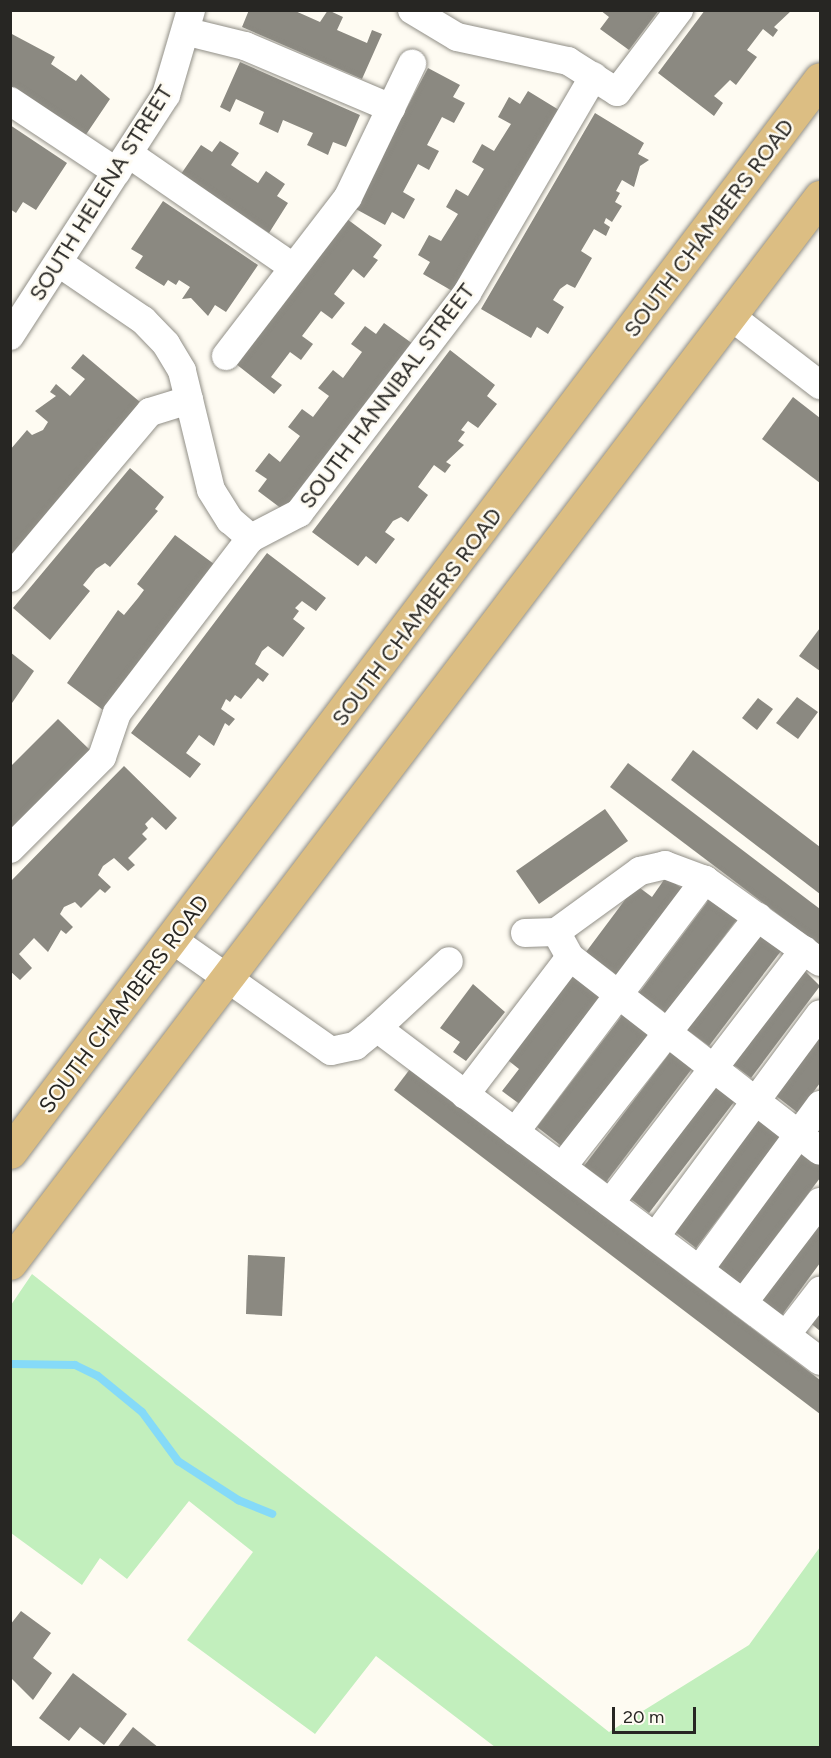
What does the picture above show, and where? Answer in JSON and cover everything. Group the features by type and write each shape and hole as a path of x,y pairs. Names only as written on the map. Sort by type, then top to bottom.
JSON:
{"main road":[{"name":"SOUTH CHAMBERS ROAD","path":"10,1152 173,940 820,79"},
{"path":"10,1263 820,196"}],"street":[{"path":"412,10 441,19 489,47 568,61 617,92 679,10"},
{"path":"190,21 391,108"},
{"name":"SOUTH HELENA STREET","path":"10,336 166,95 190,21"},
{"path":"226,356 348,197 412,64"},
{"name":"SOUTH HANNIBAL STREET","path":"10,849 102,757 117,713 251,538 299,513 467,293 594,76"},
{"path":"10,101 123,163 293,267"},
{"path":"59,263 143,320 166,344 189,400 211,489 230,520 251,538"},
{"path":"729,315 820,386"},
{"path":"10,578 150,412 189,400"},
{"path":"465,1095 563,944 640,871 665,865 705,880 812,956 713,1068 610,1203"},
{"path":"515,1132 620,996 705,880"},
{"path":"562,1167 758,917"},
{"path":"525,933 563,944 620,996 810,1142"},
{"path":"173,940 331,1051 355,1047 449,961"},
{"path":"655,1237 820,1014"},
{"path":"377,1028 820,1361"},
{"path":"699,1270 810,1142 820,1105"},
{"path":"743,1303 820,1202"},
{"path":"786,1335 820,1291"}],"green space":[{"path":"32,1274 609,1732 749,1645 820,1547 820,1747 495,1747 376,1656 315,1734 187,1640 253,1552 189,1501 127,1579 100,1558 82,1585 11,1533 11,1305"}],"building":[{"path":"249,10 293,10 320,22 328,10 343,17 337,30 367,43 372,30 382,34 362,79 242,27"},
{"path":"600,10 659,10 629,50 600,29 609,17"},
{"path":"705,10 792,10 774,27 778,30 773,37 763,29 747,50 757,57 736,85 730,80 714,96 723,103 714,116 658,73"},
{"path":"10,33 55,57 51,64 76,81 81,74 110,99 85,136 10,86"},
{"path":"240,62 360,115 346,147 333,142 328,155 307,145 313,133 283,120 278,133 259,124 264,112 236,99 230,112 220,107"},
{"path":"428,68 460,85 453,97 465,103 454,123 442,117 427,145 439,151 429,170 418,164 403,192 415,199 404,219 392,212 385,225 354,208"},
{"path":"528,91 559,110 454,292 423,274 430,262 418,255 429,235 441,241 458,214 446,207 456,189 468,196 484,169 472,162 482,144 494,151 511,124 498,117 509,97 520,104"},
{"path":"595,113 644,143 638,154 649,160 640,166 634,187 622,180 616,191 620,193 615,202 622,206 612,222 606,218 604,223 610,227 606,236 594,229 581,251 592,258 575,288 567,284 560,289 553,300 564,307 548,334 537,327 531,338 481,309"},
{"path":"10,125 67,163 36,210 23,202 16,213 10,209"},
{"path":"220,141 239,153 231,165 258,183 266,171 285,184 277,196 288,203 269,233 181,174 201,145 212,152"},
{"path":"163,201 258,265 226,312 215,305 208,316 191,298 182,299 190,287 179,280 176,285 168,280 164,286 135,268 143,256 131,249"},
{"path":"347,219 382,245 373,257 378,260 364,278 353,269 334,294 345,303 332,319 321,311 302,336 313,344 301,360 290,352 271,377 282,385 274,394 236,364"},
{"path":"384,323 413,344 286,512 258,491 267,479 255,471 269,453 280,462 300,436 288,427 302,409 313,417 329,396 318,388 333,370 343,378 362,352 351,344 365,326 376,334"},
{"path":"450,350 495,385 487,396 497,404 478,428 468,421 461,430 465,432 458,441 464,445 446,462 451,465 445,473 434,465 418,487 428,495 408,522 401,517 393,521 385,532 395,539 376,564 366,556 358,566 312,532"},
{"path":"83,354 140,402 10,556 10,450 27,430 32,435 43,430 48,422 35,411 56,396 50,392 56,384 70,396 85,379 71,368"},
{"path":"793,397 820,418 820,483 762,439"},
{"path":"130,468 164,497 155,509 158,511 110,567 105,563 96,569 83,585 90,591 50,640 13,608"},
{"path":"175,535 214,564 103,710 67,683 118,610 124,615 144,590 137,584"},
{"path":"267,553 326,598 316,611 302,601 295,608 299,611 293,619 305,628 283,657 268,646 262,651 255,664 269,674 263,682 258,678 241,699 235,695 230,702 226,699 221,709 235,719 229,726 225,723 214,746 199,735 186,753 201,764 190,778 131,733"},
{"path":"820,628 820,671 799,656"},
{"path":"10,652 34,671 12,703 10,702"},
{"path":"797,697 818,712 798,739 776,723"},
{"path":"758,698 773,709 757,730 742,718"},
{"path":"58,719 90,750 10,832 10,767"},
{"path":"693,750 820,847 820,894 671,780"},
{"path":"628,763 820,909 820,946 610,787"},
{"path":"124,766 177,818 166,830 152,817 145,824 148,828 142,834 147,839 128,858 135,865 128,871 114,858 103,866 98,875 111,887 105,893 100,889 81,908 75,902 64,907 60,914 73,927 66,934 61,930 48,952 34,938 19,954 32,968 20,980 10,971 10,882"},
{"path":"605,809 628,841 539,904 516,871"},
{"path":"666,877 684,890 618,976 586,952 636,885 652,897"},
{"path":"711,897 738,918 666,1013 639,993"},
{"path":"759,933 781,951 709,1046 686,1029"},
{"path":"801,967 820,986 751,1078 730,1062"},
{"path":"570,972 603,997 521,1105 502,1091 519,1069 505,1058"},
{"path":"473,984 505,1012 466,1061 453,1052 460,1042 440,1028"},
{"path":"624,1013 651,1034 564,1148 537,1127"},
{"path":"820,1026 820,1083 798,1113 771,1092"},
{"path":"672,1050 694,1066 606,1182 584,1166"},
{"path":"410,1069 820,1380 820,1414 394,1090"},
{"path":"714,1081 737,1098 649,1213 627,1196"},
{"path":"756,1112 783,1133 696,1248 669,1227"},
{"path":"801,1148 820,1163 820,1178 740,1284 713,1263"},
{"path":"820,1218 820,1263 782,1315 760,1298"},
{"path":"248,1255 285,1257 282,1316 246,1314"},
{"path":"820,1304 820,1331 808,1321"},
{"path":"21,1611 51,1633 33,1658 52,1673 33,1700 10,1677 10,1625"},
{"path":"73,1673 127,1714 104,1745 80,1727 69,1741 39,1718"},
{"path":"133,1727 159,1748 117,1748"}],"waterway":[{"path":"13,1364 75,1365 98,1376 142,1412 178,1461 238,1500 272,1514"}]}
